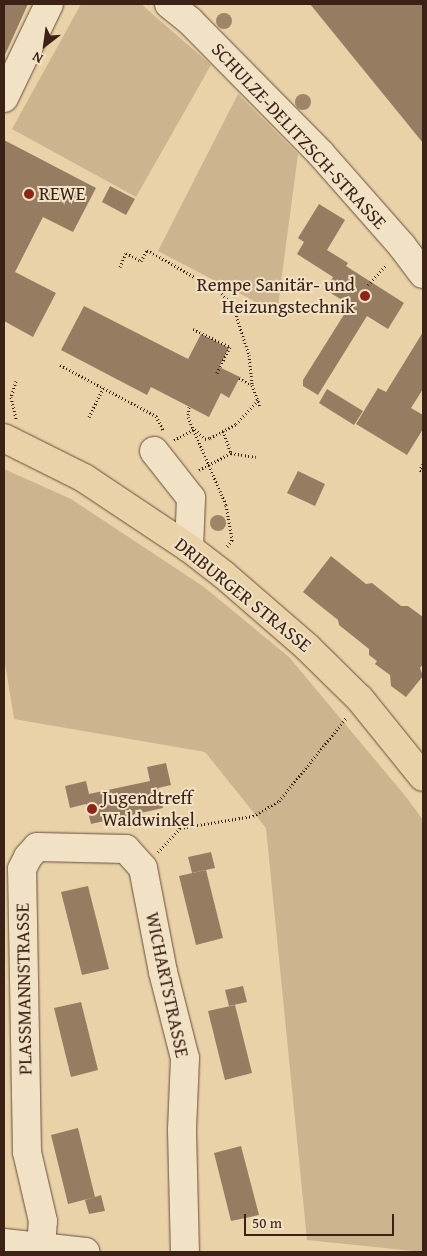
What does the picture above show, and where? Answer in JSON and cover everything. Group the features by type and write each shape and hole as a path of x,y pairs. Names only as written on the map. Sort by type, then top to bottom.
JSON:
{"main road":[{"name":"DRIBURGER STRASSE","path":"10,430 189,548 224,574 307,647 360,699 422,774"}],"street":[{"path":"4,98 49,4"},
{"name":"SCHULZE-DELITZSCH-STRASSE","path":"169,4 190,21 321,154 402,246 423,274"},
{"path":"159,442 178,479 191,498 189,548"},
{"name":"PLASSMANNSTRASSE","path":"41,1248 43,1221 27,1152 22,869 28,857 37,847 126,849 143,868"},
{"name":"WICHARTSTRASSE","path":"143,868 163,972 185,1058 182,1131 184,1252"},
{"path":"4,1243 86,1252"}],"path":[{"path":"120,267 126,254 141,261 147,250 219,291 234,309 249,355 252,385 260,406"},
{"path":"193,329 230,347 216,374"},
{"path":"60,365 156,416 159,442"},
{"path":"239,378 252,385"},
{"path":"10,430 11,397 16,381"},
{"path":"89,417 103,388"},
{"path":"194,429 205,439 223,431 245,417 258,400"},
{"path":"189,407 188,417 226,505 232,540 228,546"},
{"path":"179,440 194,429"},
{"path":"223,431 231,453"},
{"path":"178,479 208,466 231,453 256,457"},
{"path":"423,464 420,470 423,472"},
{"path":"143,868 180,828 253,816 279,801 347,717"}],"shaded area":[{"path":"81,4 141,4 211,65 136,197 12,129"},
{"path":"238,94 298,154 277,313 158,251"},
{"path":"4,469 71,499 204,587 289,657 407,798 423,820 423,1252 307,1240 266,828 205,752 14,719 4,657"}],"building":[{"path":"4,4 28,4 4,57"},
{"path":"310,4 423,4 423,143"},
{"path":"4,140 96,188 73,232 43,217 15,272 56,293 33,337 4,321"},
{"path":"110,186 135,199 126,215 102,202"},
{"path":"319,204 345,220 327,250 348,263 346,266 404,303 388,329 367,316 318,395 303,386 303,380 350,305 326,290 333,277 297,254 304,242 298,238"},
{"path":"84,306 188,359 201,334 229,348 219,367 240,377 229,398 221,393 209,417 151,387 147,395 61,350"},
{"path":"423,332 423,389 411,408 423,415 423,429 407,455 356,424 378,388 386,392"},
{"path":"327,389 363,411 354,425 319,403"},
{"path":"298,471 325,484 315,506 287,493"},
{"path":"331,556 366,584 372,583 401,606 408,606 423,617 423,664 420,668 423,676 406,697 391,686 390,675 375,664 377,661 369,655 369,649 339,625 338,620 303,592"},
{"path":"166,763 171,785 158,788 163,808 91,824 86,804 70,808 65,786 86,781 89,794 150,781 147,767"},
{"path":"211,852 215,868 192,873 188,857"},
{"path":"206,870 223,938 196,945 179,876"},
{"path":"88,886 109,969 82,975 61,892"},
{"path":"243,986 247,1002 229,1006 225,990"},
{"path":"81,1002 98,1070 71,1077 54,1008"},
{"path":"235,1005 252,1073 225,1080 208,1011"},
{"path":"78,1128 95,1197 68,1204 51,1135"},
{"path":"241,1146 259,1215 231,1221 214,1153"},
{"path":"101,1195 105,1211 89,1214 85,1200"}],"place":[{"name":"REWE","path":"29,194"},
{"name":"Rempe Sanitär- und Heizungstechnik","path":"365,296"},
{"name":"Jugendtreff Waldwinkel","path":"92,809"}]}
